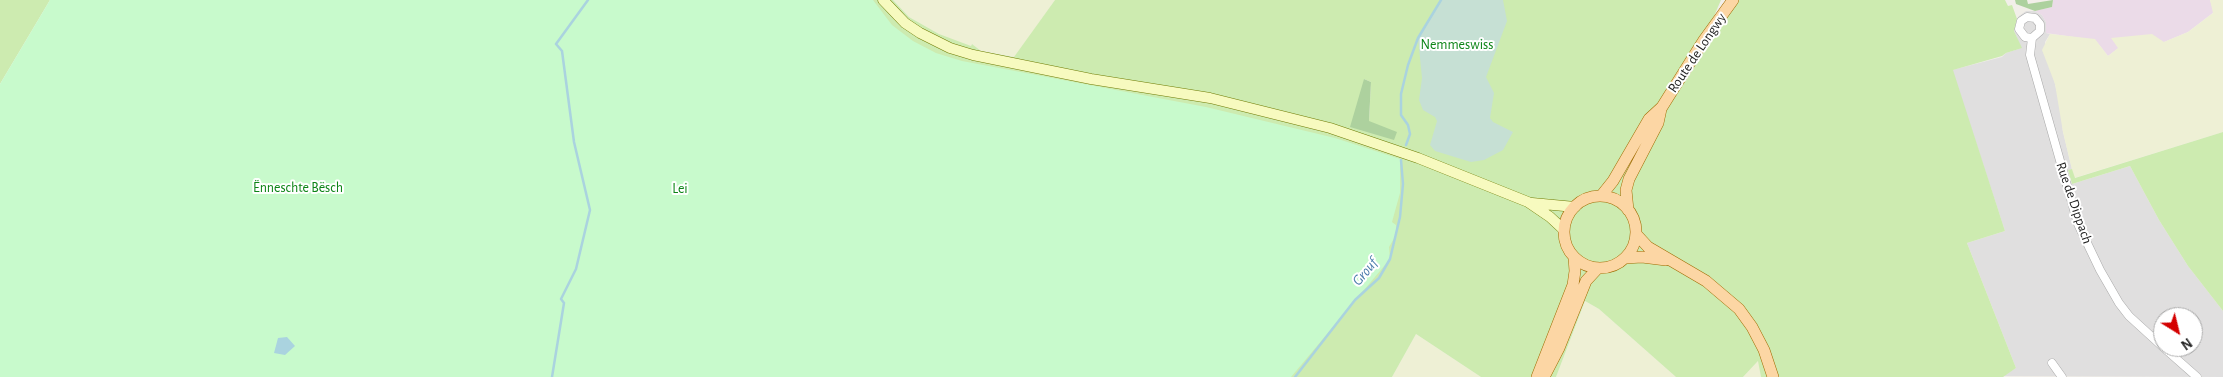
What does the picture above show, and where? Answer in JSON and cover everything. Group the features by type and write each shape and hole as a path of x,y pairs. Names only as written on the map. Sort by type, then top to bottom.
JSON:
{"main road":[{"path":"883,0 905,23 920,34 950,48 973,55 1091,79 1210,98 1330,128 1418,158 1528,202 1575,207"},
{"name":"Route de Longwy","path":"1601,196 1613,181 1649,120 1662,107 1690,61 1733,0"},
{"name":"Route de Longwy","path":"1628,210 1626,190 1629,179 1658,123 1662,107"},
{"path":"1625,258 1634,243 1636,234 1633,217 1628,210 1616,200 1601,196 1591,197 1575,207 1569,214 1564,230 1568,249 1581,262 1598,268 1607,267 1625,258 1642,257 1668,260"},
{"path":"1528,202 1564,230"},
{"path":"1636,234 1648,246 1668,260 1706,281 1739,309 1752,327 1764,350 1773,377"},
{"path":"1538,377 1573,285 1574,257"},
{"path":"1544,377 1559,348 1586,281 1598,268"}],"street":[{"name":"Rue de Dippach","path":"2032,38 2030,55 2078,224 2104,279 2119,303 2129,316 2153,338"},
{"name":"Rue de Dippach","path":"2174,357 2197,377"},
{"path":"2052,362 2062,377"}],"shaded area":[{"path":"2053,0 2210,0 2214,12 2188,32 2164,42 2112,38 2119,48 2108,56 2095,40 2046,33 2046,22 2042,15 2035,11 2052,7"},
{"path":"2026,11 2035,11 2042,15 2046,22 2046,33 2050,34 2045,42 2060,105 2063,132 2072,169 2068,171 2072,184 2130,166 2159,220 2188,266 2223,311 2223,377 2003,376 2016,368 1967,243 2005,231 1952,70 2002,57 2006,53 2021,48 2014,31 2014,23"}],"green space":[{"path":"0,0 50,0 0,84"},
{"name":"Lei","path":"50,0 873,0 892,25 913,41 936,53 962,61 1206,107 1335,138 1400,159 1400,193 1392,222 1396,225 1396,235 1389,247 1390,259 1291,377 0,377 0,84"},
{"path":"766,0 893,0 909,17 939,34 971,46 972,44 981,51 1014,57 1055,0 1721,0 1705,37 1733,0 2005,0 2008,6 2012,5 2017,19 2014,31 2022,48 2002,56 1953,70 2005,231 1967,243 2016,368 2003,377 1761,377 1758,361 1743,377 1676,377 1599,309 1585,301 1556,377 1481,377 1416,334 1392,377 555,377","holes":["1364,79 1371,82 1369,121"]},
{"path":"893,0 1055,0 1015,57 981,51 972,44 971,46 953,41 909,17"},
{"name":"Nemmeswiss","path":"1441,0 1503,0 1507,21 1486,77 1494,93 1490,118 1493,122 1513,132 1503,150 1484,160 1471,162 1435,151 1430,145 1437,121 1435,117 1423,110 1419,100 1422,78 1418,38"},
{"path":"2015,0 2027,0 2028,4 2053,0 2052,7 2035,11 2016,4"},
{"path":"2210,0 2223,0 2223,132 2074,178 2063,132 2055,84 2042,50 2050,34 2095,39 2108,56 2118,48 2111,38 2152,34 2164,42 2188,32 2213,13"},
{"path":"1364,79 1371,82 1369,121 1397,132 1394,140 1350,127"},
{"path":"2223,132 2223,311 2188,266 2159,220 2130,166 2072,184 2068,170 2072,169 2075,178"},
{"path":"1585,301 1599,309 1676,377 1556,377"},
{"path":"1416,334 1481,377 1392,377"},
{"path":"1759,360 1761,377 1743,377"}],"water":[{"path":"287,337 295,346 285,355 274,353 278,338"}],"waterway":[{"path":"552,377 564,303 561,299 576,269 590,210 574,142 562,51 556,44 588,0"},
{"name":"Grouf","path":"1406,145 1410,134 1408,125 1401,115 1401,94 1408,65 1418,38 1441,0"},
{"name":"Grouf","path":"1295,377 1355,300 1379,278 1390,259 1400,217 1403,184 1401,160"}],"park label":[{"name":"Ënneschte Bësch","path":"298,188"}]}
